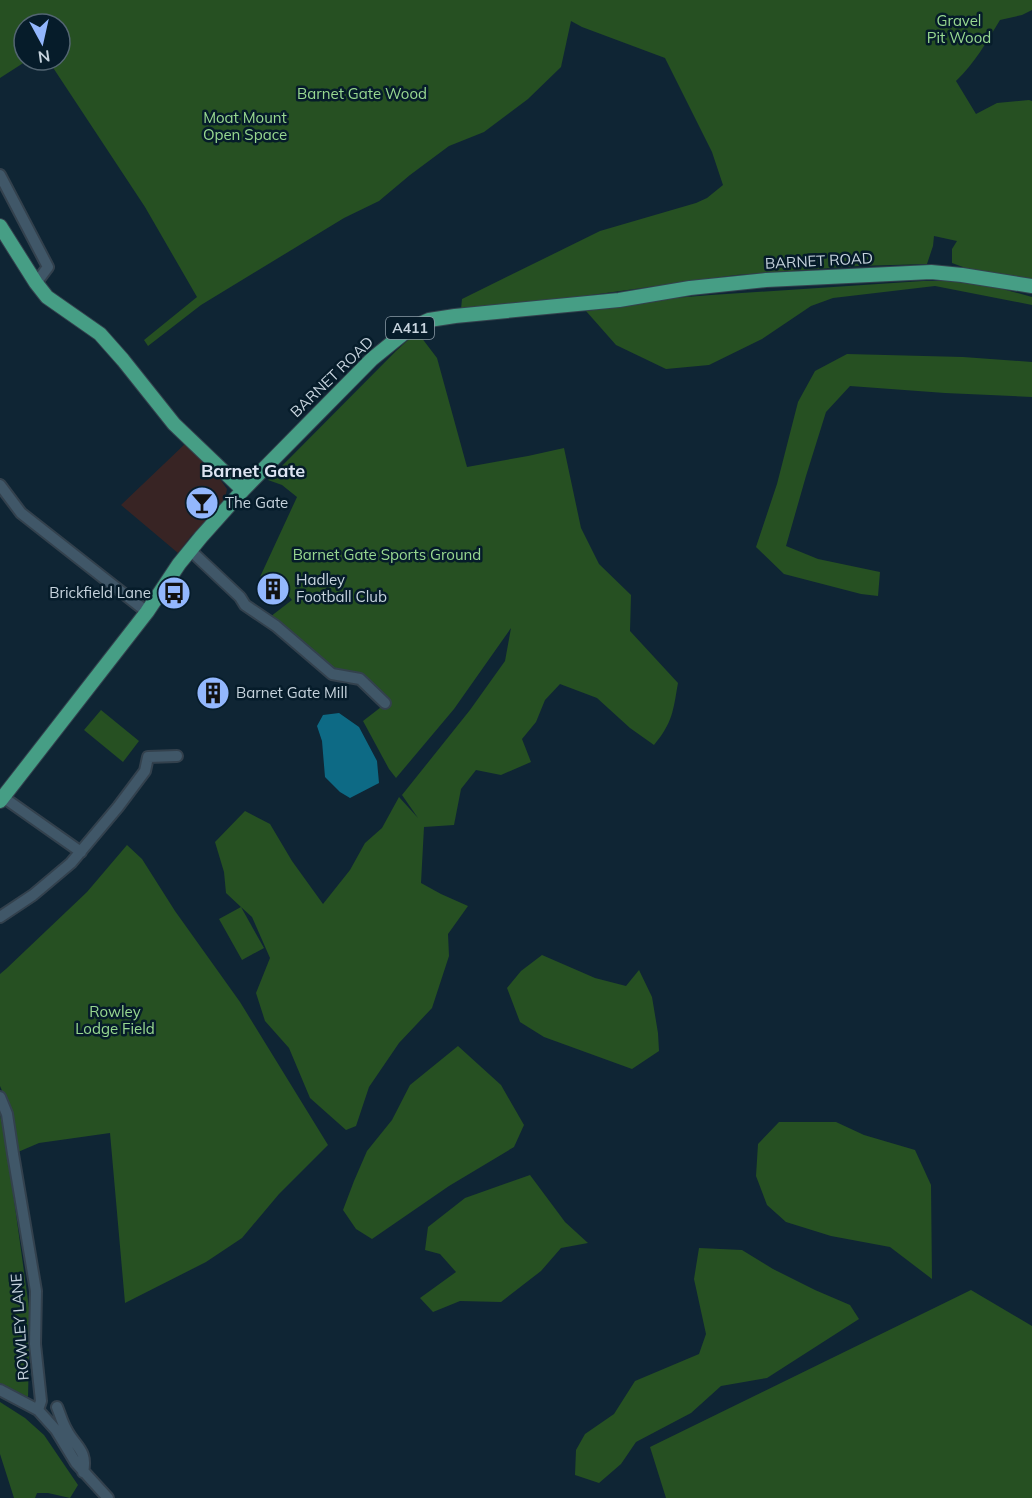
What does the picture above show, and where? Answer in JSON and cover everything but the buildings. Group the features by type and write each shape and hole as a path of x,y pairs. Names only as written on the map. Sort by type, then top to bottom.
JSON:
{"main road":[{"path":"0,226 47,297 100,334 174,424 243,490"},
{"name":"BARNET ROAD","path":"1,798 147,612 190,550 243,490 372,359 409,328 429,320 619,300 702,286 766,280 931,272 1032,286"}],"street":[{"path":"0,175 48,267 36,283"},
{"path":"0,485 21,513 147,612"},
{"path":"190,550 240,597 245,605 276,626 333,674 360,679 385,703"},
{"path":"0,917 33,895 71,864 114,813 145,771 148,757 177,756"},
{"path":"1,798 81,852"},
{"name":"ROWLEY LANE","path":"0,1097 7,1114 36,1291 35,1344 41,1401 38,1410"},
{"path":"0,1390 38,1410 56,1430 83,1472 108,1498"},
{"path":"57,1407 67,1432 78,1446 85,1461 83,1472"}],"shaded area":[{"path":"186,443 215,472 227,489 225,499 178,553 121,505"}],"green space":[{"name":"Moat Mount Open Space","path":"0,0 1032,0 1032,10 1000,20 975,59 956,81 976,114 997,103 1032,101 1032,280 971,270 952,263 952,249 957,241 934,236 927,264 858,266 736,275 577,297 461,309 462,299 600,231 696,203 707,198 723,185 712,152 665,58 571,21 561,67 528,99 484,132 449,146 379,201 344,218 201,305 148,346 144,340 197,297 145,207 56,72 72,72 72,12 12,12 12,70 0,78"},
{"path":"923,281 956,281 992,286 1032,297 1032,305 935,286 833,298 811,306 762,339 709,365 666,369 616,345 586,311 674,298"},
{"name":"Barnet Gate Sports Ground","path":"418,333 437,358 467,467 564,448 581,528 599,564 631,595 630,631 678,683 671,716 665,730 654,745 630,728 597,698 560,684 545,700 536,722 522,739 531,762 501,775 476,770 461,789 454,825 424,827 421,883 468,906 448,934 449,956 432,1008 399,1043 369,1087 356,1126 346,1130 310,1098 289,1048 265,1021 256,993 270,958 252,917 226,893 224,872 215,842 245,811 270,824 292,861 323,904 350,870 365,843 382,828 399,797 418,818 402,795 470,710 505,661 511,628 454,709 396,778 363,721 385,704 360,679 332,674 266,620 292,600 270,572 260,577 297,497 282,485 268,480 396,351"},
{"path":"847,354 963,357 1032,362 1032,397 850,386 826,412 786,546 818,559 880,572 878,596 861,594 784,574 756,547 777,484 798,402 815,371"},
{"path":"101,710 139,741 123,762 84,730"},
{"name":"Rowley Lodge Field","path":"127,845 142,859 175,911 240,1002 328,1145 279,1194 242,1238 206,1262 125,1303 110,1133 39,1143 18,1152 9,1107 0,1086 0,974 87,892"},
{"path":"241,907 264,948 242,960 219,919"},
{"path":"542,955 595,978 626,986 639,970 652,997 659,1051 632,1069 544,1037 520,1022 507,988 521,971"},
{"path":"458,1046 501,1085 524,1125 514,1147 449,1186 372,1239 356,1229 343,1210 367,1151 392,1120 410,1085"},
{"path":"0,1114 30,1315 28,1397 0,1383"},
{"path":"779,1122 836,1122 864,1135 915,1150 931,1185 932,1279 890,1247 831,1236 786,1222 767,1205 756,1176 758,1144"},
{"path":"530,1175 565,1222 588,1243 561,1248 541,1271 501,1302 460,1301 433,1312 420,1298 456,1272 440,1254 425,1250 428,1227 465,1198"},
{"path":"699,1248 742,1250 773,1269 850,1305 859,1319 767,1378 721,1386 691,1413 636,1442 621,1464 599,1483 575,1475 576,1450 585,1434 614,1414 635,1381 699,1354 706,1334 694,1279"},
{"path":"971,1290 1032,1326 1032,1498 666,1498 650,1447"},
{"path":"0,1402 25,1418 44,1435 78,1485 70,1498 37,1493 35,1498 14,1498 0,1454"}],"water":[{"path":"339,713 359,727 377,761 379,783 350,798 340,792 325,777 322,741 317,726 323,715"}],"place":[{"name":"The Gate","path":"202,503"},
{"name":"Hadley Football Club","path":"273,589"},
{"name":"Brickfield Lane","path":"174,593"},
{"name":"Barnet Gate Mill","path":"213,693"}],"district":[{"name":"Barnet Gate","path":"253,471"}],"park label":[{"name":"Gravel Pit Wood","path":"959,30"},
{"name":"Barnet Gate Wood","path":"362,94"}]}
